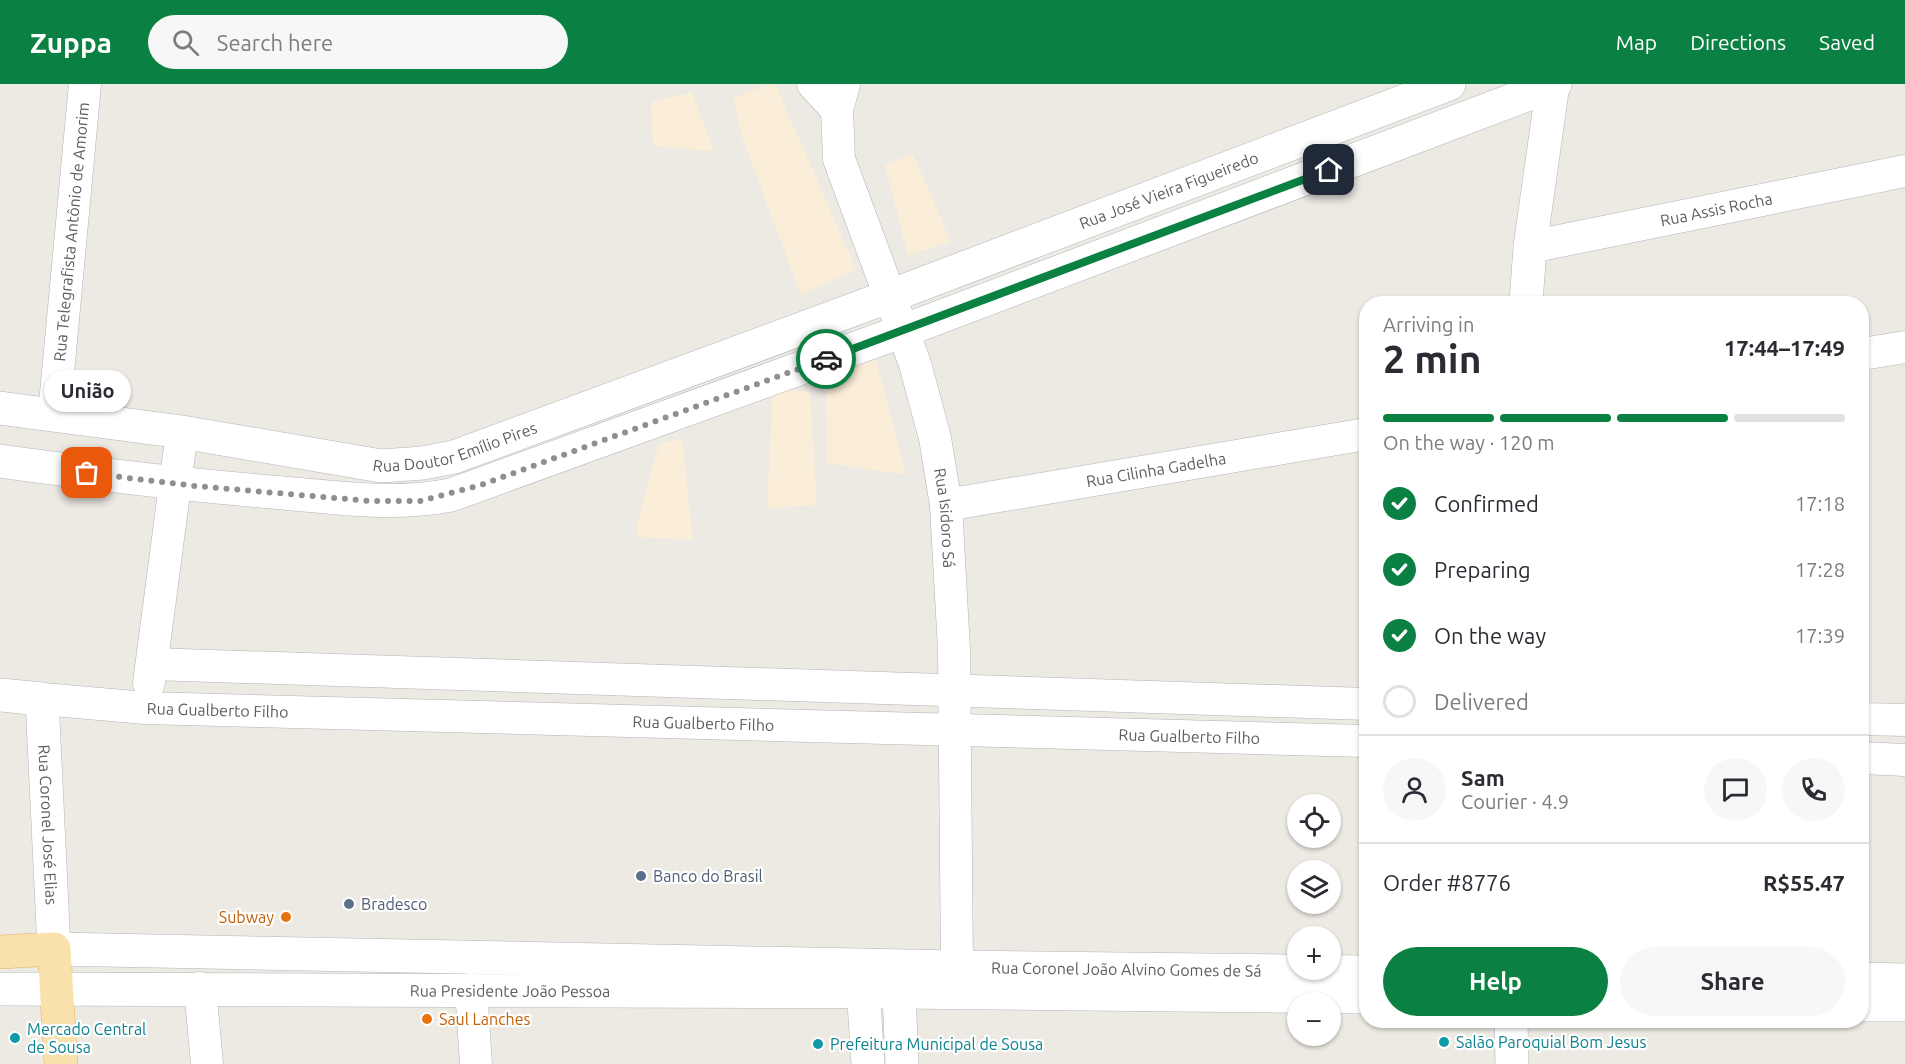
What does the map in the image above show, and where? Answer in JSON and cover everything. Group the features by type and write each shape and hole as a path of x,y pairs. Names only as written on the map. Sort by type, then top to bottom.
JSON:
{"main road":[{"path":"0,951 54,949 61,1064"}],"street":[{"name":"Rua Telegrafista Antônio de Amorim","path":"54,416 85,84"},
{"path":"813,84 840,97"},
{"name":"Rua José Vieira Figueiredo","path":"890,296 1449,84"},
{"path":"0,461 173,484 396,502 451,495 903,331 1554,84 1530,247 1526,296"},
{"name":"Rua Isidoro Sá","path":"840,97 839,159 915,364 935,438 946,505 955,692 962,980"},
{"name":"Rua Assis Rocha","path":"1530,247 1905,171"},
{"name":"Rua Doutor Emílio Pires","path":"0,408 182,432 381,466 423,463 454,457 890,296"},
{"path":"1869,353 1905,347"},
{"name":"Rua Gualberto Filho","path":"182,432 173,484 146,708 1359,741"},
{"name":"Rua Cilinha Gadelha","path":"946,505 1359,435"},
{"path":"152,664 1359,704"},
{"path":"0,695 146,708"},
{"name":"Rua Coronel José Elias","path":"42,699 54,949"},
{"path":"1205,737 1210,699"},
{"path":"1869,719 1905,720"},
{"path":"1869,758 1905,760"},
{"name":"Rua Presidente João Pessoa","path":"54,949 862,979"},
{"name":"Rua Coronel João Alvino Gomes de Sá","path":"1212,983 1359,972"},
{"path":"862,979 868,1064"},
{"name":"Rua Presidente João Pessoa","path":"0,988 471,989 862,979 962,980"},
{"path":"899,979 902,1064"},
{"name":"Rua Coronel João Alvino Gomes de Sá","path":"962,980 1212,983 1359,996"},
{"path":"1869,982 1900,993"},
{"path":"200,988 207,1064"},
{"path":"471,989 476,1064"},
{"path":"1869,1003 1900,993"},
{"path":"1511,1028 1512,1064"}],"shaded area":[{"path":"769,84 775,84 856,269 801,295 742,137 733,98"},
{"path":"692,92 714,151 653,146 651,102"},
{"path":"913,154 951,242 908,255 885,165"},
{"path":"874,353 906,475 827,463 826,374"},
{"path":"773,388 810,392 817,505 767,508"},
{"path":"682,439 693,540 638,537 636,528 659,444"}],"way so far":[{"path":"87,473 173,484 370,501 420,501 451,495 481,485 826,359"}],"place":[{"name":"União","path":"87,473"},
{"name":"Banco do Brasil","path":"641,876"},
{"name":"Bradesco","path":"349,904"},
{"name":"Subway","path":"286,917"},
{"name":"Saul Lanches","path":"427,1019"},
{"name":"Mercado Central de Sousa","path":"15,1038"},
{"name":"Salão Paroquial Bom Jesus","path":"1444,1042"},
{"name":"Prefeitura Municipal de Sousa","path":"818,1044"}],"route":[{"path":"826,359 1329,170"}]}
